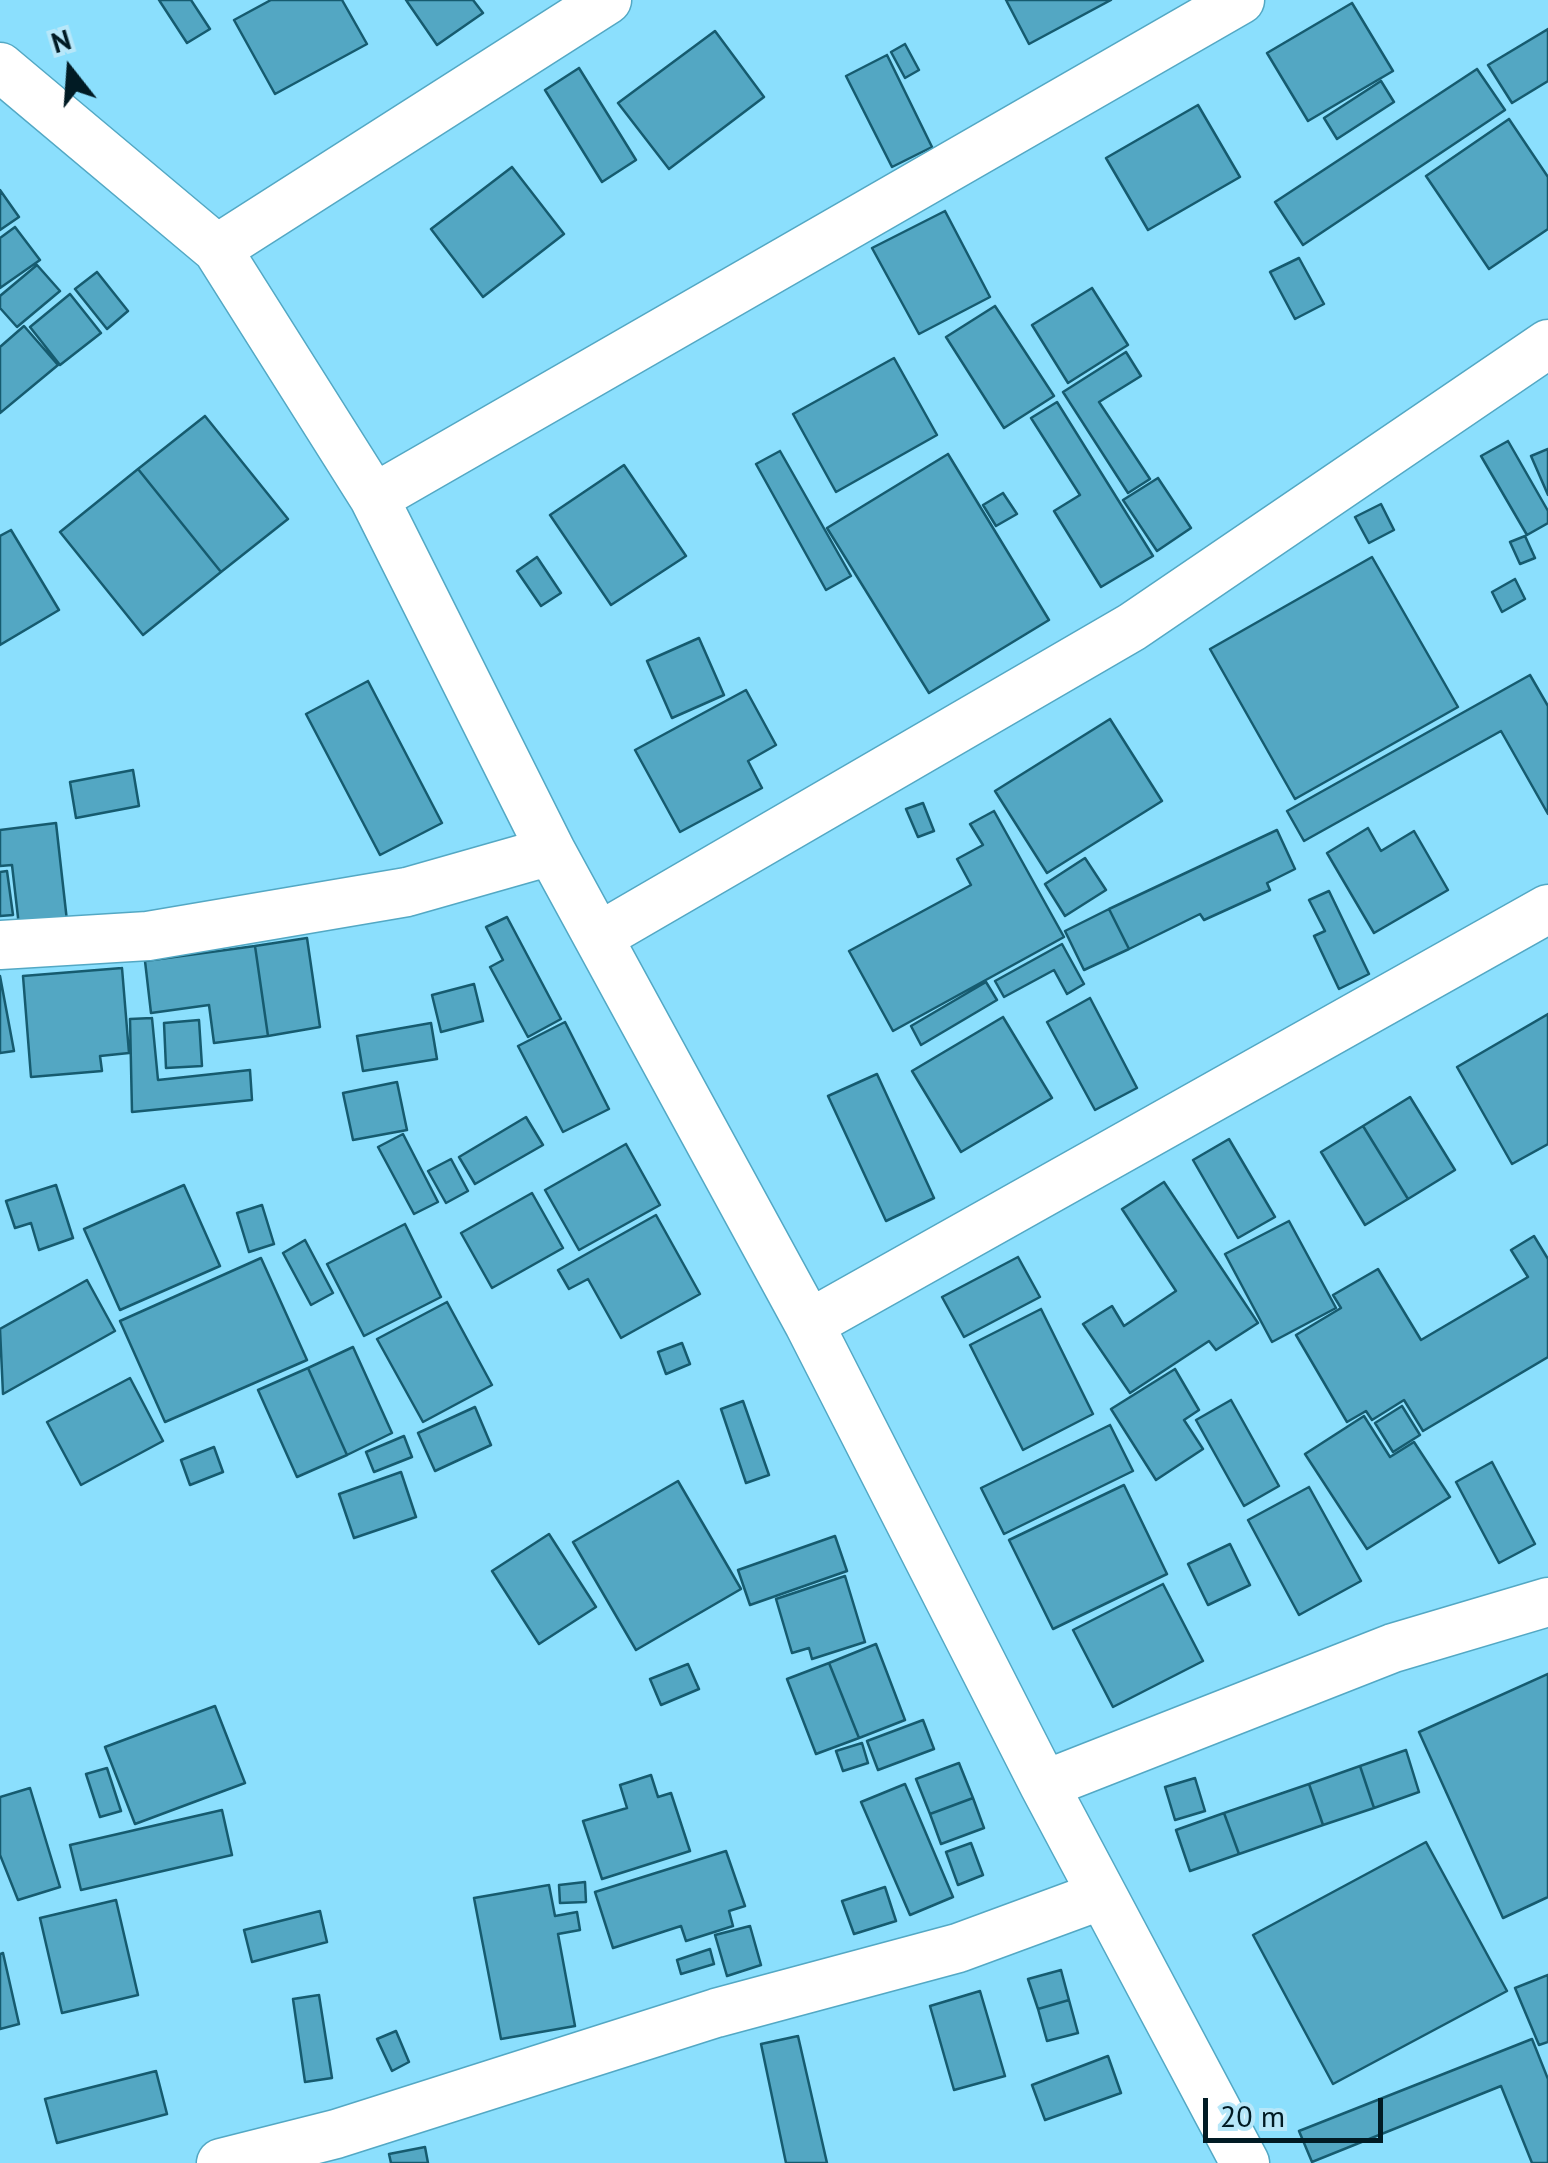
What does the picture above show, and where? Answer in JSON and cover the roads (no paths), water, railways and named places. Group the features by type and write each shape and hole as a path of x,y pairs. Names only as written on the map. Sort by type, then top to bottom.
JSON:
{"street":[{"path":"217,249 607,0"},
{"path":"374,498 1240,0"},
{"path":"0,67 217,249 374,498 551,851 809,1324 1044,1785 1245,2163"},
{"path":"600,936 1132,626 1548,344"},
{"path":"0,944 148,936 389,895 551,851"},
{"path":"809,1324 1548,909"},
{"path":"1044,1785 1392,1648 1548,1602"},
{"path":"221,2163 336,2134 716,2013 958,1948 1102,1895"}]}
